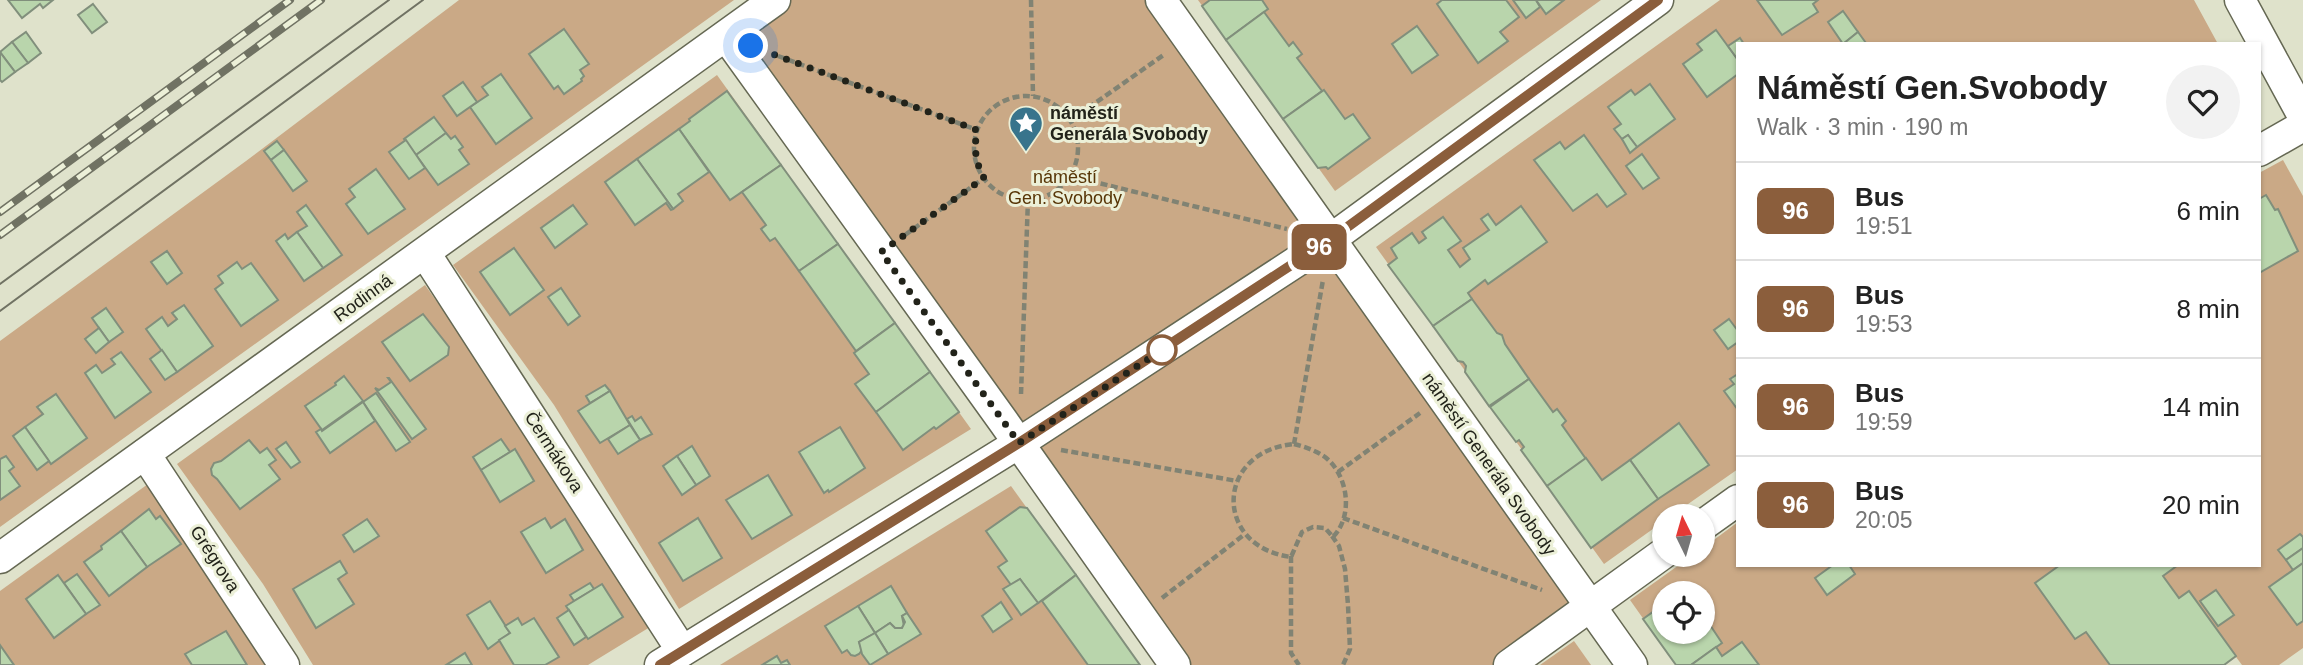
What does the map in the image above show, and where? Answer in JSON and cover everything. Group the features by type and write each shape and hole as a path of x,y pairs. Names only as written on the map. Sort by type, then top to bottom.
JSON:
{"street":[{"path":"775,0 726,36 1175,665"},
{"name":"náměstí Generála Svobody","path":"1161,0 1632,665"},
{"path":"671,658 1019,443 1331,239 1658,0"},
{"path":"2240,0 2303,116"},
{"name":"Rodinná","path":"0,558 726,36"},
{"path":"2261,150 2303,126"},
{"name":"Čermákova","path":"425,253 671,658"},
{"name":"Grégrova","path":"145,454 284,665"},
{"path":"1715,516 1736,501"},
{"path":"1509,665 1652,561"}],"path":[{"path":"1031,0 1033,96"},
{"path":"1071,120 1188,38"},
{"path":"776,55 977,130"},
{"path":"1033,96 1050,101 1071,120 1078,143 1077,160 1070,176 1059,188 1044,197 1011,197 996,190 984,178 976,163 974,147 977,130 986,115 999,103 1015,97 1033,96"},
{"path":"1070,176 1331,239 1294,444"},
{"path":"881,252 984,178"},
{"path":"1021,397 1028,199"},
{"path":"1338,472 1442,397"},
{"path":"1019,443 1237,481"},
{"path":"1291,557 1265,551 1245,534 1234,511 1233,499 1237,481 1246,466 1259,453 1276,446 1294,444 1327,458 1338,472 1345,488 1347,505 1339,531 1333,537"},
{"path":"1343,518 1547,591"},
{"path":"1292,665 1291,557 1302,532 1313,527 1325,528 1333,537 1339,546 1345,569 1350,649 1343,665"},
{"path":"1140,615 1245,534"},
{"path":"1292,653 1299,665"}],"green space":[{"path":"459,0 734,0 0,527 0,341 246,161"},
{"name":"náměstí Gen. Svobody","path":"775,0 1161,0 1589,607 1509,665 1175,665 726,36"},
{"path":"1198,0 1601,0 1335,191"},
{"path":"1720,0 2194,0 2217,42 1736,42 1736,470 1688,504 1652,504 1652,530 1604,564 1376,247"},
{"path":"717,75 971,429 679,609 554,405 453,265"},
{"path":"2283,160 2303,196 2303,648 2279,665 2242,665 2236,657 2224,665 1676,665 1661,644 1715,644 1715,581 1657,581 1676,567 1715,567 1715,539 1736,523 1736,567 2261,567 2261,172"},
{"path":"425,285 524,423 650,627 588,665 313,665 263,584 177,464"},
{"path":"148,484 272,665 0,665 0,591"},
{"path":"1011,486 1140,665 720,665"},
{"path":"1652,584 1652,631 1630,600"},
{"path":"1574,641 1591,665 1540,665"}],"building":[{"path":"8,0 53,0 43,8 40,4 22,18"},
{"path":"1210,0 1262,0 1268,9 1226,40 1202,6"},
{"path":"1442,0 1506,0 1519,17 1500,32 1508,41 1478,63 1437,4"},
{"path":"1513,0 1536,0 1540,7 1526,18"},
{"path":"1536,0 1564,0 1546,14"},
{"path":"1757,0 1818,0 1813,4 1818,12 1782,35"},
{"path":"93,4 107,22 92,33 78,15"},
{"path":"1843,11 1858,32 1842,42 1828,22"},
{"path":"1264,12 1289,46 1293,42 1302,54 1297,58 1322,91 1283,119 1226,40"},
{"path":"1417,26 1438,55 1412,73 1392,44"},
{"path":"564,29 589,64 580,70 584,76 582,81 564,94 558,86 554,89 529,54"},
{"path":"1716,30 1736,57 1736,75 1707,97 1683,64 1702,50 1697,44"},
{"path":"26,32 41,53 28,63 12,42"},
{"path":"1858,32 1865,42 1846,42"},
{"path":"1740,38 1743,42 1736,42 1736,57 1728,46"},
{"path":"12,42 28,63 15,72 0,52"},
{"path":"0,52 15,72 2,82 0,80"},
{"path":"501,74 532,118 496,144 470,107 488,95 482,87"},
{"path":"463,82 477,102 457,116 443,96"},
{"path":"1650,84 1675,119 1637,147 1628,135 1622,139 1614,129 1621,124 1608,107 1631,90 1635,95"},
{"path":"1324,90 1345,119 1353,114 1370,138 1328,169 1318,168 1283,119"},
{"path":"727,91 781,165 730,200 679,129"},
{"path":"434,117 446,133 416,155 404,139"},
{"path":"679,129 709,172 678,194 683,201 673,209 637,159"},
{"path":"446,133 451,139 455,136 463,147 459,150 469,164 438,185 416,155"},
{"path":"1584,135 1626,194 1607,207 1597,194 1573,211 1534,160 1560,142 1565,149"},
{"path":"1628,135 1637,147 1630,153 1622,139"},
{"path":"406,140 425,168 409,179 389,152"},
{"path":"277,141 284,150 271,160 264,151"},
{"path":"284,150 307,181 293,191 271,160"},
{"path":"1642,154 1659,178 1643,189 1626,166"},
{"path":"637,159 673,209 666,203 635,225 605,182"},
{"path":"781,165 838,244 799,271 775,238 770,241 761,229 766,225 742,192"},
{"path":"376,169 405,209 368,234 346,204 355,197 349,189"},
{"path":"2266,195 2275,210 2278,209 2298,251 2261,272 2261,198"},
{"path":"306,205 342,255 323,268 297,232 307,226 297,212"},
{"path":"573,205 587,224 555,248 541,228"},
{"path":"1521,206 1547,242 1488,284 1485,280 1468,293 1472,299 1433,326 1388,265 1397,258 1391,248 1412,233 1419,243 1426,238 1422,232 1443,217 1461,241 1448,250 1460,267 1470,259 1463,248 1489,230 1481,219 1488,214 1496,225"},
{"path":"297,232 323,268 304,281 276,241 285,234 288,239"},
{"path":"838,244 895,323 856,351 799,271"},
{"path":"514,248 544,290 510,315 480,272"},
{"path":"167,251 182,273 167,284 151,262"},
{"path":"237,262 242,269 251,263 278,300 241,326 215,289 223,283 218,276"},
{"path":"561,288 580,316 568,325 548,297"},
{"path":"1472,299 1497,333 1502,335 1505,344 1529,379 1489,406 1465,372 1466,366 1458,361 1433,326"},
{"path":"184,305 213,346 177,372 146,329 162,317 168,326 177,319 172,313"},
{"path":"106,308 123,332 109,342 92,318"},
{"path":"423,314 449,347 448,355 410,381 382,342"},
{"path":"1729,319 1736,328 1736,343 1728,349 1714,330"},
{"path":"895,323 930,372 876,412 855,384 869,374 854,353"},
{"path":"99,328 109,342 96,353 85,339"},
{"path":"162,350 177,372 165,380 150,359"},
{"path":"121,352 151,392 115,418 85,373 96,365 102,373 115,364 111,359"},
{"path":"930,372 959,412 903,450 876,412"},
{"path":"1736,375 1736,407 1724,391 1734,384 1730,379"},
{"path":"344,376 363,401 322,430 305,406 336,385"},
{"path":"389,378 426,429 412,439 375,388 379,390 391,382"},
{"path":"1529,379 1553,412 1557,409 1566,421 1562,425 1586,459 1547,486 1521,450 1524,447 1519,440 1516,442 1490,407"},
{"path":"605,385 610,391 590,403 586,396"},
{"path":"610,391 630,425 600,443 578,411"},
{"path":"376,393 410,442 396,451 363,402"},
{"path":"56,394 87,438 51,464 25,427 43,414 37,407"},
{"path":"363,402 375,421 330,453 316,432 321,429 322,431"},
{"path":"632,416 635,421 641,417 652,434 640,440 627,419"},
{"path":"1679,423 1709,465 1658,499 1630,460"},
{"path":"630,425 640,440 618,454 608,439"},
{"path":"25,427 49,461 37,470 13,436"},
{"path":"840,427 865,468 824,493 799,452"},
{"path":"501,439 510,452 481,470 473,457"},
{"path":"249,440 260,453 267,448 276,460 269,465 280,479 240,509 212,475 211,469 214,463 221,461"},
{"path":"286,442 300,462 291,468 276,449"},
{"path":"692,446 710,476 696,485 677,456"},
{"path":"515,449 534,481 500,502 481,470"},
{"path":"6,456 14,467 9,471 20,486 0,500 0,459"},
{"path":"677,456 696,485 682,495 663,466"},
{"path":"1586,458 1602,480 1630,460 1658,499 1591,548 1547,486"},
{"path":"768,475 792,515 752,539 726,500"},
{"path":"1020,507 1027,508 1076,575 1038,603 1020,579 1011,585 998,567 1007,561 986,531"},
{"path":"149,509 156,519 160,516 181,544 147,567 121,531"},
{"path":"545,518 551,528 565,519 583,550 546,573 521,532"},
{"path":"698,518 722,558 683,581 659,543"},
{"path":"367,519 379,536 354,552 343,535"},
{"path":"121,531 147,567 109,596 84,562"},
{"path":"2300,534 2303,537 2303,548 2286,560 2278,550"},
{"path":"2303,548 2303,563 2293,570 2286,560"},
{"path":"340,561 347,573 338,579 354,604 316,628 293,589"},
{"path":"2303,563 2303,621 2297,625 2269,587"},
{"path":"1830,567 1850,567 1855,574 1827,595 1815,578"},
{"path":"2057,567 2175,567 2163,576 2179,598 2189,591 2236,656 2224,665 2110,665 2086,632 2075,639 2035,583"},
{"path":"77,574 100,605 86,614 64,583"},
{"path":"58,575 86,614 54,638 26,599"},
{"path":"1076,575 1140,665 1088,665 1042,601"},
{"path":"1020,579 1038,603 1021,615 1003,589"},
{"path":"590,583 594,589 574,601 570,595"},
{"path":"602,584 623,617 588,639 566,606"},
{"path":"891,586 907,613 902,616 904,626 899,630 890,623 875,633 858,606"},
{"path":"2216,590 2234,615 2218,626 2200,601"},
{"path":"490,601 510,633 488,649 467,615"},
{"path":"1001,602 1012,619 993,632 982,616"},
{"path":"858,606 875,633 859,642 862,650 855,656 847,650 842,653 825,626"},
{"path":"569,610 586,637 574,645 557,618"},
{"path":"907,613 921,634 888,654 875,633 890,623 895,628 902,628 905,622 902,616"},
{"path":"1652,613 1652,632 1643,619"},
{"path":"518,618 522,625 534,618 559,657 545,665 514,665 499,640 510,633 505,626"},
{"path":"226,631 247,665 192,665 185,654"},
{"path":"1715,632 1722,643 1691,665 1676,665 1661,644 1715,644"},
{"path":"875,633 888,654 870,665 862,654 859,642"},
{"path":"1742,642 1759,665 1691,665 1716,647 1722,656"},
{"path":"0,645 14,665 0,665"},
{"path":"465,653 472,665 446,665"},
{"path":"777,656 781,663 787,660 790,665 762,665"}],"tram line":[{"path":"0,284 389,0"},
{"path":"0,311 423,0"}],"railway":[{"path":"0,212 290,0"},
{"path":"0,235 321,0"}],"bus line":[{"name":"96","path":"660,665 1019,443 1331,239 1658,0"}],"place":[{"name":"náměstí Generála Svobody","path":"1026,153"}],"route":[{"path":"751,46 977,130 974,147 976,163 984,178 881,252 1019,443 1162,350"}]}
